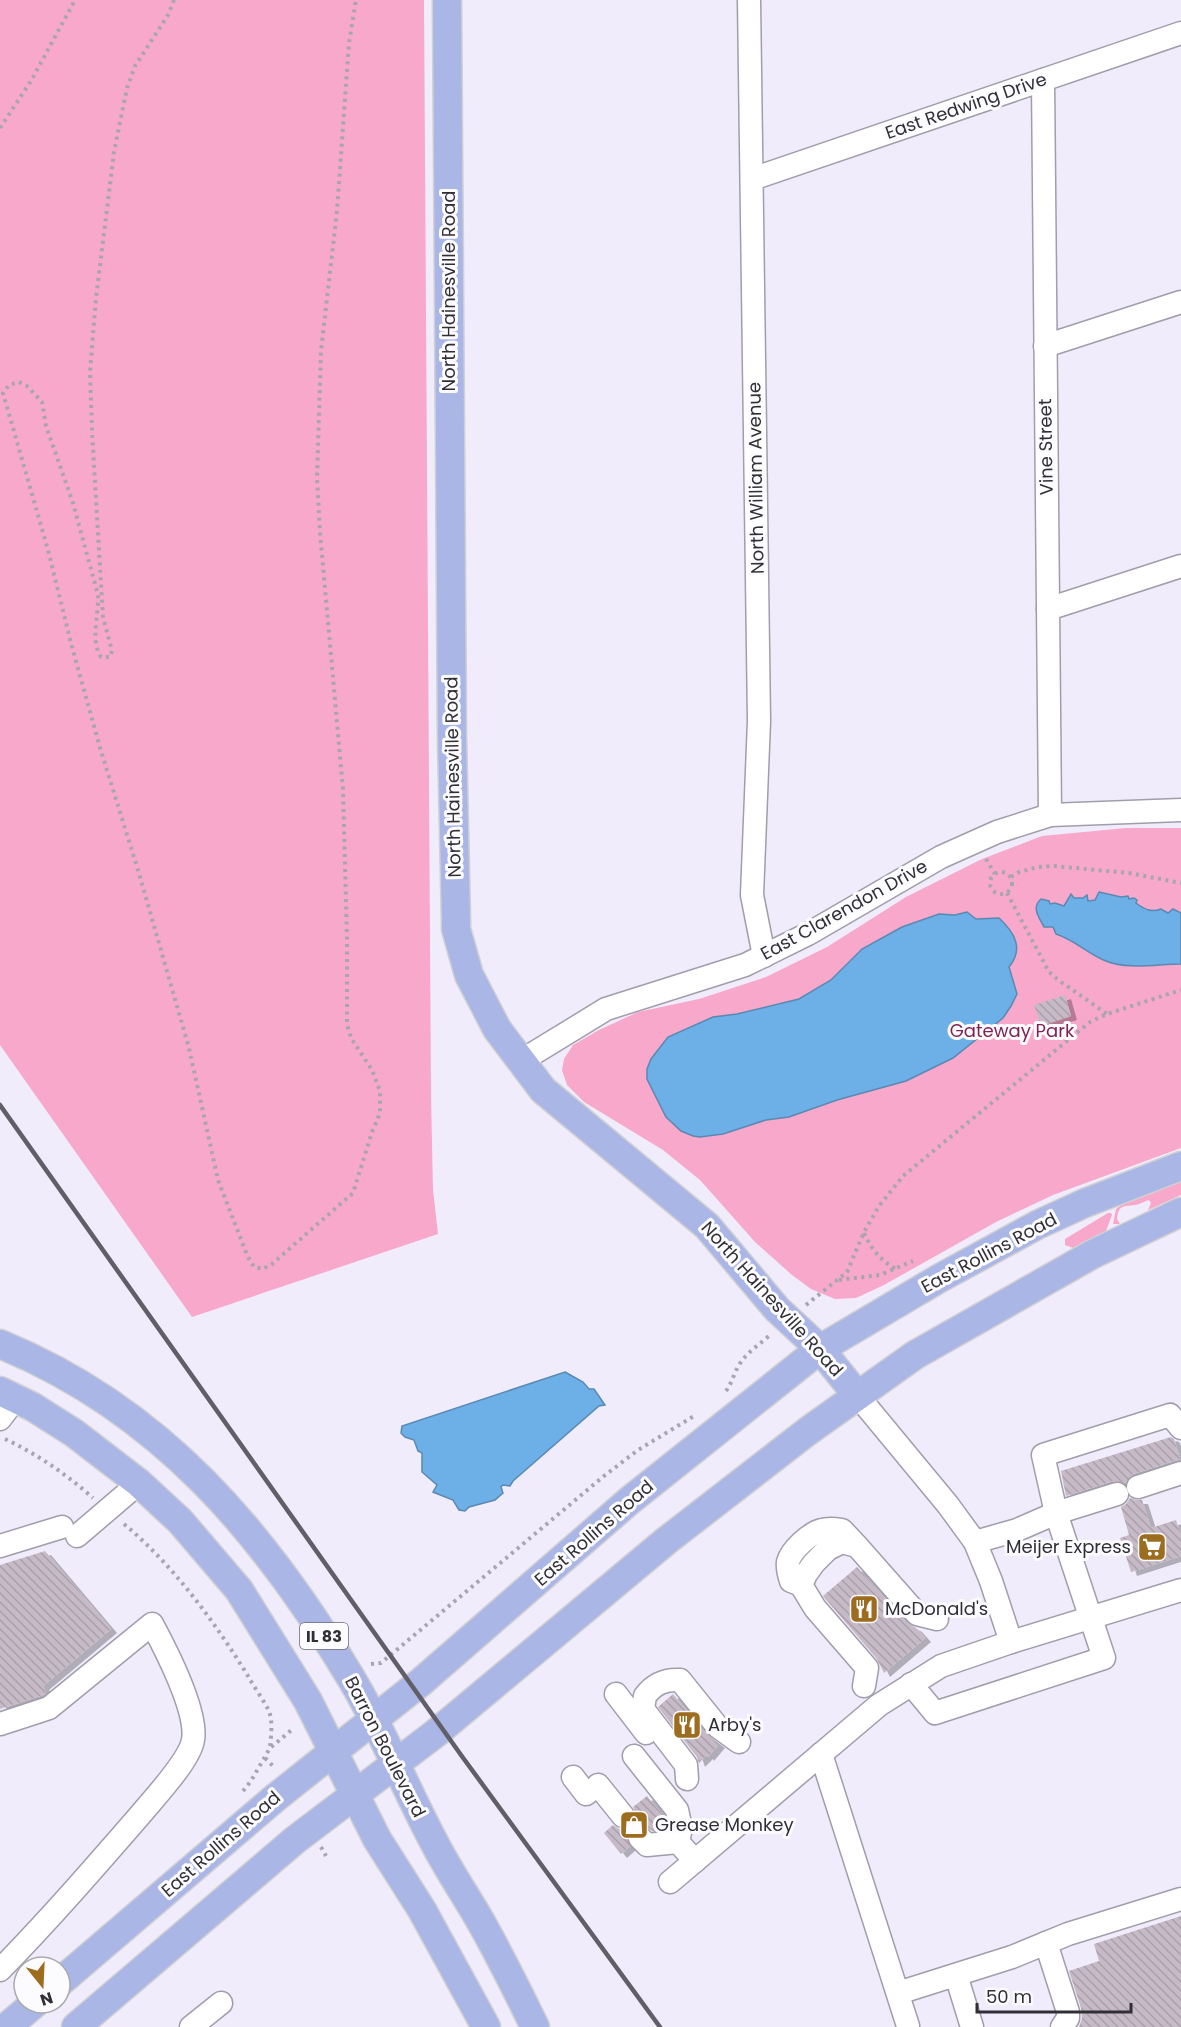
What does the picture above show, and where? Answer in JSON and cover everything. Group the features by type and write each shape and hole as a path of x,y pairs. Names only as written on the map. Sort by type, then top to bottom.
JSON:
{"main road":[{"name":"North Hainesville Road","path":"447,0 452,725 456,929 469,975 497,1029 543,1090 707,1226 777,1309 820,1349 857,1395"},
{"name":"East Rollins Road","path":"72,1972 332,1751 439,1667 629,1501 820,1349 940,1278 1037,1226 1085,1203 1181,1166"},
{"path":"76,2027 295,1840 438,1732 746,1477 857,1395 915,1355 1033,1287 1093,1254 1180,1215"},
{"name":"Barron Boulevard","path":"0,1344 68,1376 132,1419 195,1471 277,1564 352,1679 436,1846 481,1923 535,2027"},
{"path":"5,1402 74,1433 139,1484 180,1521 239,1590 308,1701 376,1839 422,1910 486,2027"},
{"path":"7,2027 21,2015"}],"street":[{"name":"North William Avenue","path":"749,0 759,721 752,895 764,956"},
{"name":"East Redwing Drive","path":"752,179 1181,33"},
{"name":"Vine Street","path":"1043,80 1050,815"},
{"path":"1045,346 1181,302"},
{"path":"1048,609 1181,566"},
{"name":"East Clarendon Drive","path":"521,1061 606,1009 745,965 764,956 808,934 941,857 997,832 1050,815 1181,810"},
{"path":"857,1395 975,1542 991,1581 1011,1642"},
{"path":"911,1684 935,1713 1104,1658 1056,1514 1043,1455 1170,1415 1181,1428"},
{"path":"975,1542 1017,1530 1056,1514 1181,1473"},
{"path":"0,1546 70,1532 139,1484"},
{"path":"864,1686 867,1668 815,1608 801,1586 791,1581 788,1562 792,1553 812,1535 822,1530 842,1530 917,1614 937,1619"},
{"path":"670,1882 862,1718 941,1666 1181,1590"},
{"path":"0,1724 49,1708 153,1624 176,1671 194,1730 191,1748 167,1783 37,1933 0,1970"},
{"path":"616,1694 653,1742 687,1779 686,1765 643,1709 645,1696 650,1689 668,1679 680,1680 717,1726 739,1742"},
{"path":"821,1754 908,2026"},
{"path":"633,1756 677,1810 681,1828 678,1842"},
{"path":"573,1777 586,1794 594,1788 623,1816"},
{"path":"640,1838 648,1845 678,1842"},
{"path":"678,1842 695,1861"},
{"path":"898,1994 1181,1899"},
{"path":"1046,1943 1068,2012 1068,2018 1062,2027"},
{"path":"956,1975 972,2027"},
{"path":"191,2027 221,2003"}],"path":[{"path":"0,128 31,81 75,0"},
{"path":"174,0 168,15 135,66 127,88 114,152 96,298 90,372 92,431 103,617 112,651 110,657 100,657 95,649 99,610 98,595 72,503 46,426 42,402 27,386 18,382 9,385 3,393 48,550 98,739 189,1048 218,1180 247,1255 254,1267 263,1269 272,1264 353,1193 380,1113 381,1103 380,1091 372,1070 351,1038 347,1024 343,790 317,478 321,351 337,211 349,43 356,0"},
{"path":"985,857 995,874"},
{"path":"1011,877 1032,868 1054,866 1129,873 1181,883"},
{"path":"995,874 1005,873 1011,877"},
{"path":"995,874 990,884 993,891 1000,894 1007,893 1012,888 1011,877"},
{"path":"1007,893 1049,972 1107,1014"},
{"path":"817,1295 847,1272 864,1232 879,1206 903,1176 1090,1022 1107,1014 1181,990"},
{"path":"864,1232 871,1248 896,1269"},
{"path":"838,1280 880,1275 913,1261"},
{"path":"722,1396 733,1381 737,1367 748,1353 761,1343"},
{"path":"368,1665 381,1663 638,1450 698,1413"},
{"path":"0,1436 27,1449 93,1498"},
{"path":"128,1528 154,1551 230,1647 269,1711 270,1748"},
{"path":"265,1758 274,1766"}],"green space":[{"path":"0,0 424,0 431,1096 433,1190 438,1234 192,1317 0,1045"},
{"name":"Gateway Park","path":"1126,828 1181,828 1181,1148 1053,1195 996,1222 884,1285 856,1298 835,1299 811,1289 792,1275 755,1242 700,1180 663,1150 584,1102 567,1085 562,1070 564,1059 573,1045 638,1012 699,999 766,977 827,947 906,897 982,859 1042,836"},
{"path":"1181,1178 1181,1195 1148,1210 1151,1203 1149,1200 1124,1206 1118,1213 1117,1219 1120,1224 1113,1224 1116,1209 1120,1206"},
{"path":"1108,1213 1112,1215 1106,1231 1073,1248 1065,1245 1065,1239"}],"water":[{"path":"1099,892 1121,897 1128,896 1129,899 1134,898 1137,900 1136,903 1148,910 1161,909 1168,913 1173,909 1181,913 1181,964 1133,966 1106,961 1056,934 1053,927 1044,927 1037,913 1038,902 1041,899 1049,901 1050,904 1064,906 1071,894 1074,898 1083,898 1087,895 1088,901 1095,900"},
{"path":"967,912 976,919 999,918 1013,935 1017,948 1014,960 1009,967 1017,994 1003,1018 953,1058 906,1081 837,1100 789,1117 766,1120 723,1134 693,1136 681,1131 666,1117 647,1079 647,1069 651,1059 668,1037 713,1017 737,1014 799,999 831,980 862,949 902,927 939,914 955,915"},
{"path":"565,1372 583,1382 589,1389 594,1389 605,1405 599,1406 510,1486 503,1485 501,1487 503,1493 495,1500 469,1507 465,1511 459,1510 453,1500 433,1492 437,1485 422,1472 422,1453 418,1451 414,1440 401,1433 402,1426"}],"building":[{"path":"1065,995 1071,1016 1041,1026 1034,1005"},
{"path":"1171,1437 1174,1439 1180,1459 1133,1474 1125,1483 1113,1481 1066,1496 1061,1471"},
{"name":"Meijer Express","path":"1130,1498 1142,1500 1151,1528 1176,1520 1181,1536 1181,1556 1131,1572 1120,1538 1129,1535 1121,1507"},
{"path":"45,1551 111,1629 43,1686 46,1693 0,1709 0,1565"},
{"name":"McDonald's","path":"857,1567 907,1623 916,1628 925,1638 884,1673 877,1659 823,1596"},
{"name":"Arby's","path":"673,1694 706,1734 719,1744 708,1757 707,1755 699,1763 697,1757 658,1707"},
{"name":"Grease Monkey","path":"647,1796 664,1817 650,1829 643,1825 631,1828 627,1835 630,1846 621,1854 604,1833 613,1825 619,1829 632,1826 636,1820 633,1807"},
{"path":"1181,1916 1181,2027 1079,2027 1082,2018 1081,2008 1069,1971 1099,1961 1094,1944"}],"railway":[{"path":"0,1105 461,1755 660,2027"}],"place":[{"name":"Meijer Express","path":"1152,1547"},
{"name":"McDonald's","path":"864,1609"},
{"name":"Arby's","path":"687,1725"},
{"name":"Grease Monkey","path":"634,1825"}]}
